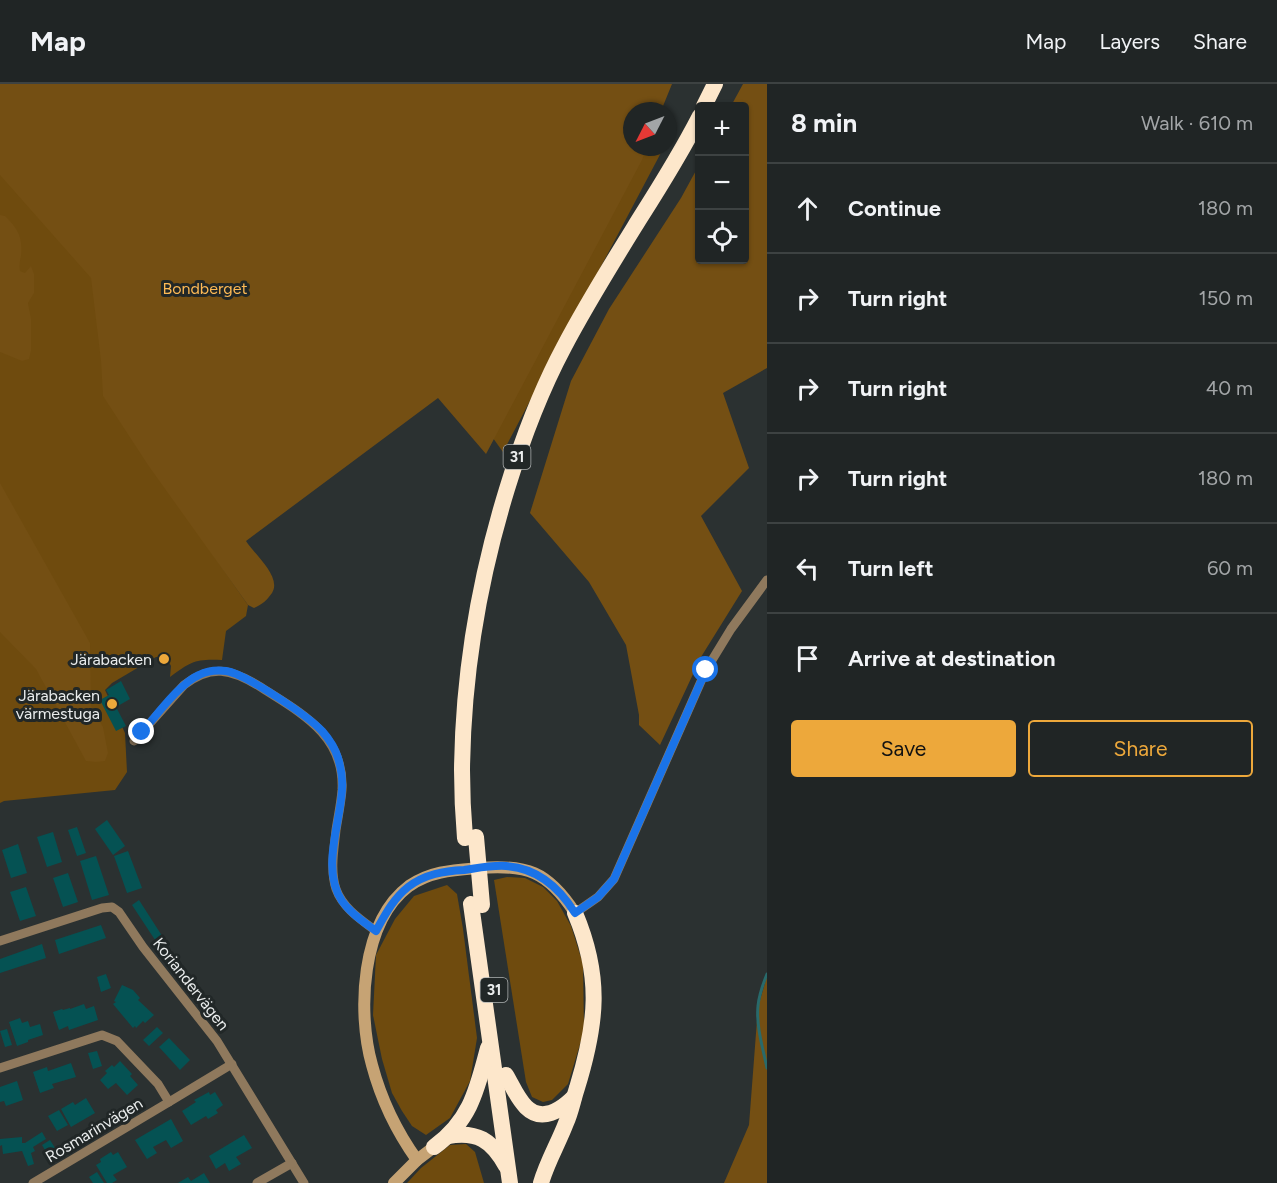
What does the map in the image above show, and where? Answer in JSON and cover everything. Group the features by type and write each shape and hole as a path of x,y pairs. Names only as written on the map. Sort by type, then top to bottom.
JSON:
{"highway":[{"path":"706,102 715,84"},
{"path":"718,102 727,84"},
{"name":"31","path":"509,1176 490,1041 462,771 465,705 474,629 491,545 513,468 527,430 563,348 695,123"},
{"name":"31","path":"470,837 474,733 483,644 503,537 525,465 538,429 577,346 695,146"},
{"name":"31","path":"477,905 506,1075 520,1183"},
{"path":"541,1183 567,1121 588,1050 594,982 589,950 575,913"},
{"path":"434,1147 448,1136 462,1119 472,1101 490,1041"},
{"path":"506,1075 526,1107 537,1114 552,1113 566,1105 574,1096"},
{"path":"448,1136 466,1134 489,1143 496,1151 509,1176"}],"street":[{"path":"417,1160 406,1144 388,1108 371,1064 366,1036 364,1009 369,958 376,931 391,904 409,886 420,879 442,872 504,866 519,868 541,876 568,901 575,913 598,897 614,879 706,670 731,629 767,580"},
{"path":"134,741 184,685 201,674 213,671 225,671 242,677 307,716 331,743 341,772 342,789 333,857 336,888 348,909 376,931"},
{"name":"Koriandervägen","path":"0,941 92,910 112,907 119,912 143,947 218,1041 304,1183"},
{"name":"Rosmarinvägen","path":"0,1068 102,1035 117,1041 158,1084 169,1102"},
{"name":"Rosmarinvägen","path":"33,1183 232,1064"},
{"path":"394,1183 434,1147"},
{"path":"257,1183 292,1162"}],"green space":[{"name":"Bondberget","path":"0,84 659,84 662,102 623,102 623,156 659,156 503,452 436,359 211,552 248,605 246,616 226,631 222,660 194,662 170,677 171,666 166,657 156,657 112,683 105,690 125,733 127,772 115,790 0,803"},
{"name":"Bondberget","path":"0,84 672,84 665,102 623,102 623,156 644,156 642,160 486,454 438,398 246,541 271,573 274,587 264,602 254,608 248,605 148,465 103,396 91,278 0,175"},
{"path":"743,84 767,84 767,368 723,393 749,468 701,516 742,591 701,657 660,745 639,725 626,645 589,582 530,513 571,381 609,309 681,198 695,172 695,264 749,264 749,102 733,102"},
{"path":"0,215 5,216 19,234 20,271 25,273 31,266 34,274 34,293 28,303 31,319 31,351 29,359 22,361 0,352"},
{"path":"0,483 90,643 91,706 103,727 108,753 105,761 86,761 36,669 0,632"},
{"path":"507,877 525,878 543,887 557,901 571,926 583,964 584,1031 568,1084 552,1100 543,1102 532,1097 526,1082 494,880"},
{"path":"447,885 457,894 477,1038 470,1081 450,1118 426,1135 412,1126 402,1111 392,1093 382,1059 373,1015 376,955 395,919 414,896"},
{"path":"767,976 767,1183 724,1183 749,1125 758,1007"},
{"path":"466,1144 475,1152 484,1183 407,1183 421,1168 450,1145"}],"building":[{"name":"Järabacken värmestuga","path":"121,681 130,699 116,707 126,726 116,731 100,700 109,695 106,690"},
{"path":"107,820 125,846 113,855 95,829"},
{"path":"77,827 86,853 77,856 68,830"},
{"path":"53,832 62,862 47,867 37,837"},
{"path":"18,844 27,873 11,878 2,850"},
{"path":"128,851 142,888 127,893 114,856"},
{"path":"96,856 109,895 92,900 80,861"},
{"path":"68,873 78,902 63,907 53,878"},
{"path":"26,887 36,916 20,921 10,892"},
{"path":"139,900 166,942 159,946 132,905"},
{"path":"101,925 106,938 59,954 55,940"},
{"path":"42,944 46,958 0,973 0,959"},
{"path":"106,974 111,988 101,992 97,977"},
{"path":"122,985 133,990 140,998 138,1000 154,1015 136,1028 135,1026 133,1028 113,1004 116,1002 114,1001"},
{"path":"84,1004 86,1009 94,1006 98,1020 69,1030 68,1026 59,1030 53,1012"},
{"path":"20,1018 22,1023 28,1021 30,1027 40,1024 43,1035 17,1046 9,1022"},
{"path":"157,1027 163,1033 149,1046 143,1040"},
{"path":"7,1029 12,1045 5,1047 0,1031"},
{"path":"169,1038 190,1060 180,1070 159,1047"},
{"path":"97,1051 102,1066 93,1069 88,1053"},
{"path":"120,1061 138,1085 127,1095 116,1083 108,1089 100,1080 107,1073 105,1071"},
{"path":"71,1063 76,1077 52,1084 54,1088 40,1093 33,1072 47,1067 48,1071"},
{"path":"17,1081 23,1100 6,1106 4,1101 0,1102 0,1087"},
{"path":"209,1092 210,1095 215,1092 223,1105 216,1110 218,1113 208,1119 206,1116 191,1125 182,1111 196,1102 194,1100"},
{"path":"86,1098 95,1113 71,1127 61,1109 73,1102 75,1105"},
{"path":"59,1110 68,1125 57,1131 48,1116"},
{"path":"171,1119 183,1141 171,1148 166,1140 153,1147 157,1153 147,1159 135,1140"},
{"path":"42,1132 46,1139 33,1147 35,1151 31,1153 34,1164 28,1166 22,1151 3,1154 0,1139 22,1137 22,1143 25,1143"},
{"path":"244,1135 252,1148 236,1157 241,1164 229,1171 225,1163 216,1169 209,1156"},
{"path":"50,1140 57,1151 49,1157 42,1145"},
{"path":"111,1152 113,1155 118,1152 127,1167 113,1175 117,1180 107,1183 96,1165 101,1162 100,1159"},
{"path":"97,1172 104,1183 93,1183 89,1177"},
{"path":"204,1173 210,1183 178,1183 188,1177 191,1181"}],"waterway":[{"path":"767,974 759,998 758,1014 760,1037 767,1068"}],"place":[{"name":"Järabacken","path":"164,659"},
{"name":"Järabacken värmestuga","path":"112,704"}],"route":[{"path":"142,732 184,685 201,674 213,671 225,671 248,680 307,716 331,743 341,772 342,789 333,857 336,888 348,909 376,931 391,904 409,886 420,879 442,872 504,866 519,868 541,876 568,901 575,913 598,897 614,879 706,670"}]}
